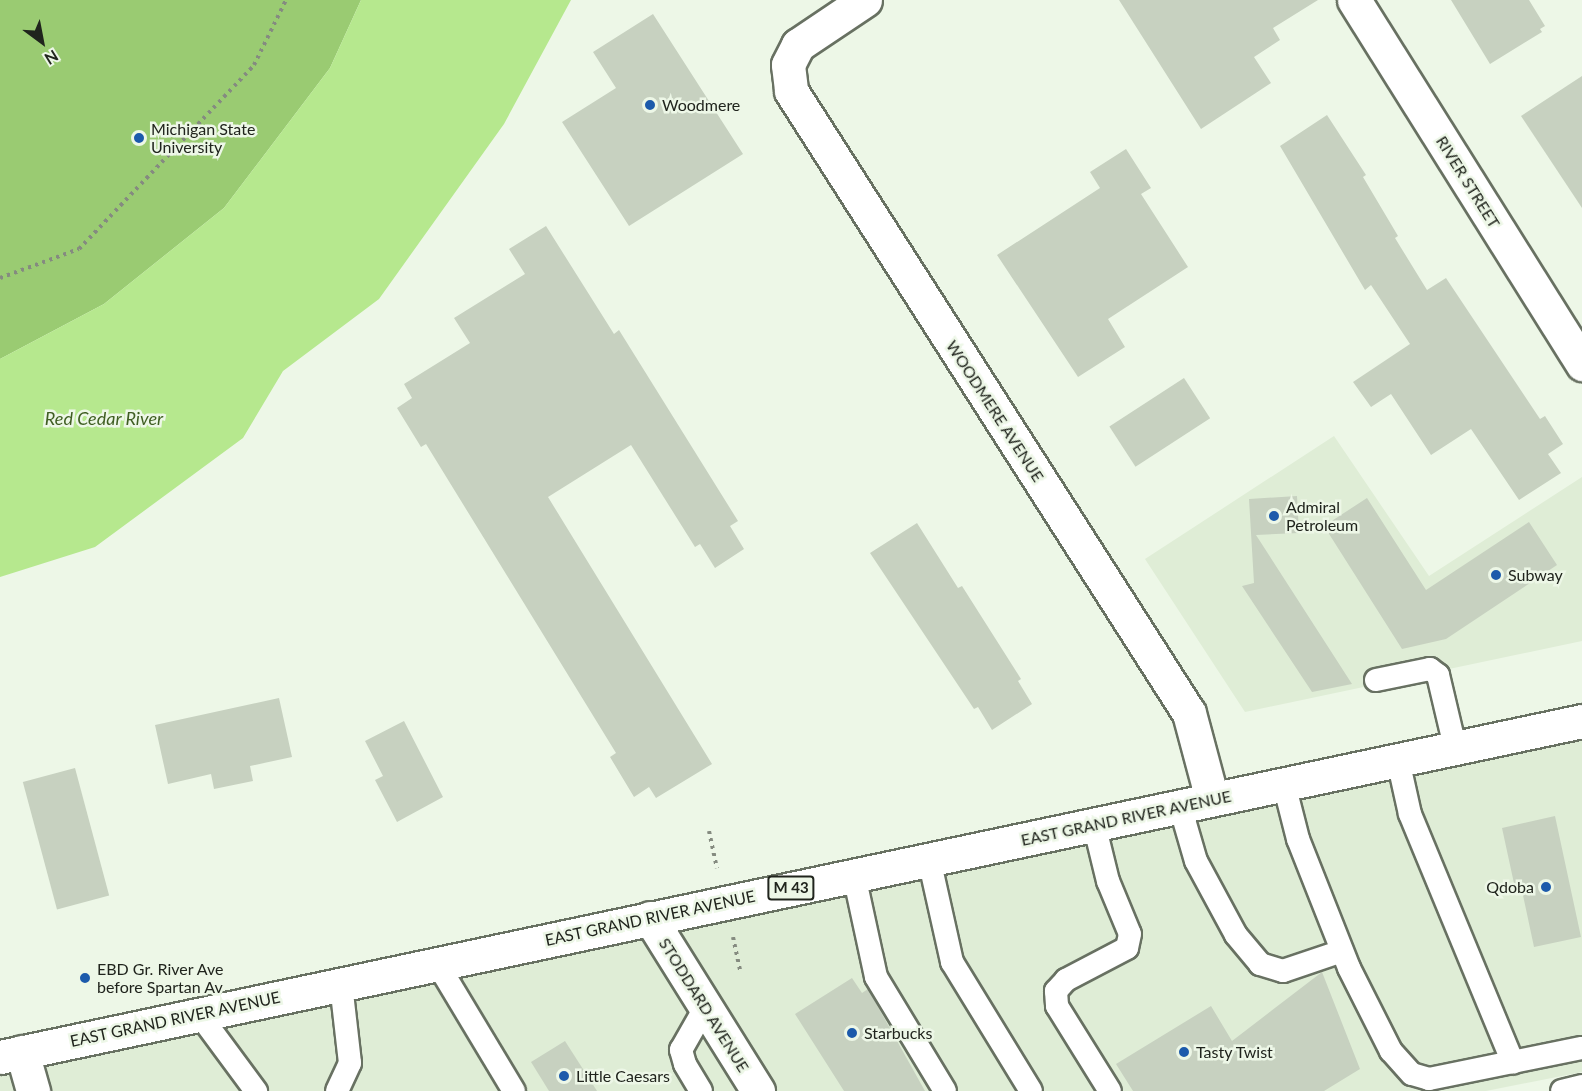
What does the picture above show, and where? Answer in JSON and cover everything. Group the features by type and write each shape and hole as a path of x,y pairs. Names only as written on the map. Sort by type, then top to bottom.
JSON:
{"main road":[{"name":"WOODMERE AVENUE","path":"865,0 798,45 788,65 791,91 1189,712 1212,800"},
{"name":"RIVER STREET","path":"1354,0 1582,364"},
{"name":"EAST GRAND RIVER AVENUE","path":"11,1054 1582,721"},
{"name":"STODDARD AVENUE","path":"650,918 758,1091"},
{"path":"11,1054 33,1091"}],"lane":[{"path":"1376,680 1430,669 1438,675 1455,747"},
{"path":"1398,760 1410,814 1513,1063"},
{"path":"1284,784 1298,838 1342,951 1391,1051 1412,1074 1429,1079 1582,1048"},
{"path":"1180,806 1196,861 1236,935 1260,964 1283,971 1342,951"},
{"path":"1094,824 1108,881 1130,934 1127,948 1066,980 1056,991 1057,1006 1110,1091"},
{"path":"929,859 950,956 1031,1091"},
{"path":"854,875 876,977 945,1091"},
{"path":"437,963 514,1091"},
{"path":"337,1091 350,1063 342,984"},
{"path":"701,1091 685,1064 681,1050 706,1005"},
{"path":"199,1014 256,1091"},
{"path":"1562,1091 1582,1086"}],"path":[{"path":"0,278 79,249 254,65 286,0"}],"shaded area":[{"name":"Michigan State University","path":"0,0 361,0 330,68 224,208 104,304 0,359"},
{"path":"1334,436 1429,576 1582,477 1582,641 1245,712 1145,559"},
{"path":"1582,733 1582,1072 1486,1091 0,1091 0,1066"}],"water":[{"name":"Red Cedar River","path":"361,0 571,0 504,124 379,299 283,371 243,438 95,547 0,577 0,359 104,304 224,208 330,68"}],"building":[{"path":"1119,0 1318,0 1273,28 1280,40 1254,57 1271,83 1201,129"},
{"path":"1451,0 1529,0 1545,26 1540,29 1542,32 1490,64"},
{"name":"Woodmere","path":"653,14 743,154 629,226 562,122 616,88 593,52"},
{"path":"1582,76 1582,208 1521,116"},
{"path":"1327,115 1366,175 1363,177 1398,236 1395,238 1427,290 1446,278 1540,419 1545,416 1563,444 1548,454 1561,473 1519,500 1471,429 1431,455 1391,394 1371,407 1353,382 1410,344 1371,285 1365,290 1280,146"},
{"path":"1126,149 1151,188 1141,194 1188,267 1108,319 1125,347 1078,377 997,255 1100,188 1090,172"},
{"path":"546,226 614,334 619,330 738,521 730,526 744,549 715,568 700,544 695,547 631,445 548,497 712,764 656,798 649,787 634,797 610,757 616,753 426,444 421,447 397,408 412,398 404,384 470,343 454,318 525,274 509,249"},
{"path":"1184,378 1210,418 1136,467 1109,426"},
{"name":"Admiral Petroleum","path":"1297,496 1299,533 1256,535 1352,684 1312,692 1242,586 1254,583 1249,499"},
{"path":"1367,498 1426,590 1529,522 1557,565 1446,639 1402,649 1324,526"},
{"path":"917,523 958,588 962,586 1021,679 1018,681 1032,704 992,730 978,707 974,709 870,553"},
{"path":"279,698 292,757 250,766 253,781 214,789 211,774 168,784 155,725"},
{"path":"404,721 443,797 397,822 375,780 383,776 365,741"},
{"path":"75,768 109,896 57,909 23,782"},
{"name":"Qdoba","path":"1555,816 1581,937 1534,947 1521,886 1515,888 1502,828"},
{"path":"1322,972 1360,1069 1324,1091 1133,1091 1116,1064 1211,1006 1232,1041"},
{"name":"Starbucks","path":"852,978 862,993 868,989 925,1091 844,1091 795,1014"},
{"name":"Little Caesars","path":"565,1041 597,1091 549,1091 531,1062"}],"place":[{"name":"Woodmere","path":"650,105"},
{"name":"Michigan State University","path":"139,138"},
{"name":"Admiral Petroleum","path":"1274,516"},
{"name":"Subway","path":"1496,575"},
{"name":"Qdoba","path":"1546,887"},
{"name":"EBD Gr. River Ave before Spartan Av","path":"85,978"},
{"name":"Starbucks","path":"852,1033"},
{"name":"Tasty Twist","path":"1184,1052"},
{"name":"Little Caesars","path":"564,1076"}]}
